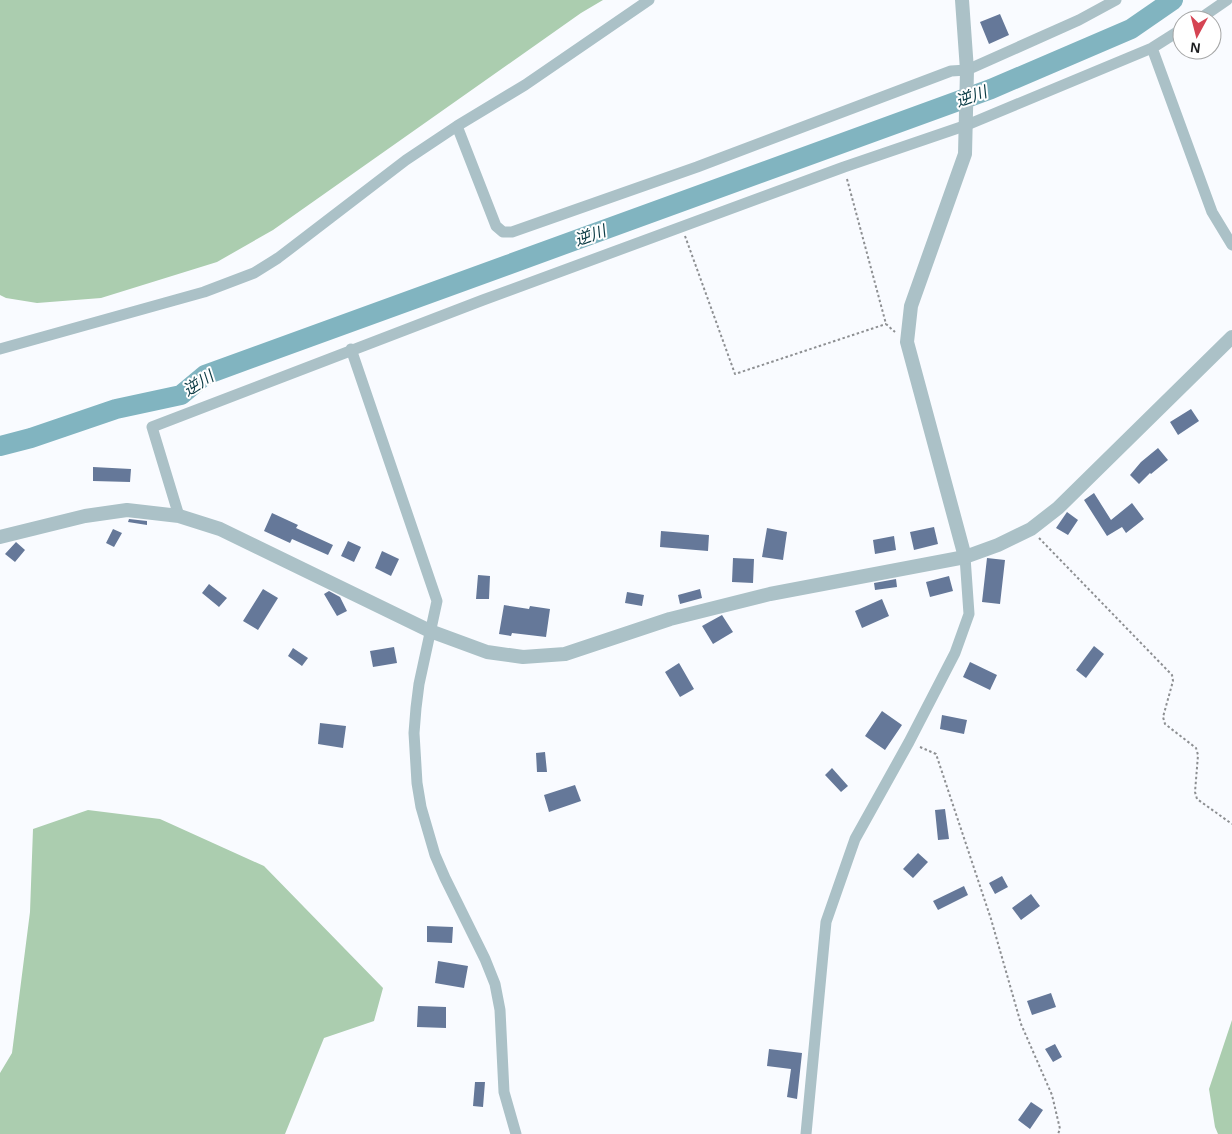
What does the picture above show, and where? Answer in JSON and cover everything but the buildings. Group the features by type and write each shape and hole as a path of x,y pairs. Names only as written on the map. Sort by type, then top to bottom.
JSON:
{"street":[{"path":"0,349 204,292 254,273 278,258 406,160 457,126 525,86 649,0"},
{"path":"806,1134 826,922 855,839 909,742 955,653 969,614 966,557 907,342 911,306 966,154 967,70 962,0"},
{"path":"457,126 496,226 503,232 512,232 697,167 951,71 967,70 1079,20 1116,0"},
{"path":"1212,10 1227,0"},
{"path":"179,516 152,427 351,349 844,167 967,125 1152,48 1172,36"},
{"path":"1152,48 1212,212 1232,245"},
{"path":"0,536 85,516 127,510 179,516 220,529 430,631 487,652 523,657 565,654 670,620 770,594 966,557 998,545 1031,529 1058,508 1232,337"},
{"path":"351,349 437,601 419,684 416,708 414,742 417,783 421,807 435,855 485,959 494,984 500,1010 504,1092 516,1134"}],"path":[{"path":"682,227 735,374 886,324 844,167"},
{"path":"1031,529 1172,675 1173,681 1163,717 1165,724 1196,748 1198,754 1195,792 1197,799 1232,824"},
{"path":"909,742 936,754 991,919 1021,1024 1052,1095 1060,1129 1058,1134"}],"green space":[{"path":"0,0 603,0 581,13 273,230 217,262 101,298 37,303 6,298 0,295"},
{"path":"88,810 160,819 264,866 383,988 374,1021 324,1038 285,1134 0,1134 0,1073 12,1053 30,912 33,829"},
{"path":"1232,1020 1232,1134 1218,1134 1215,1127 1209,1089"}],"waterway":[{"name":"逆川","path":"0,446 31,438 116,409 181,395 205,375 991,89 1131,29 1173,0"}]}
